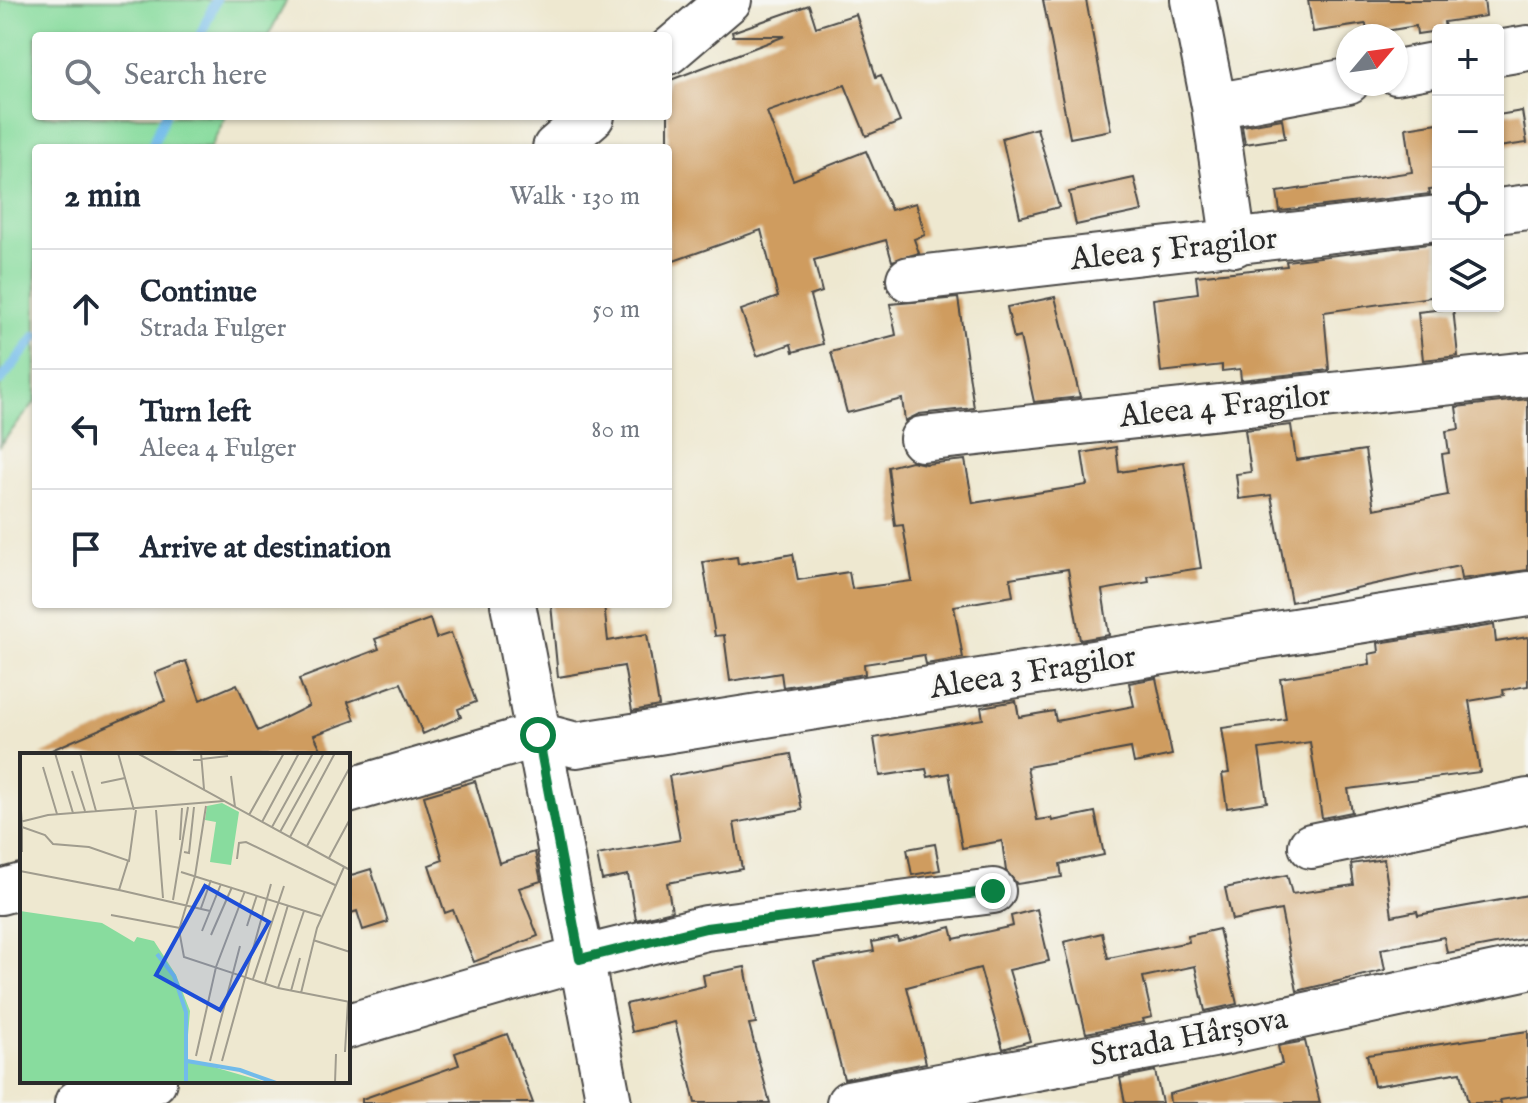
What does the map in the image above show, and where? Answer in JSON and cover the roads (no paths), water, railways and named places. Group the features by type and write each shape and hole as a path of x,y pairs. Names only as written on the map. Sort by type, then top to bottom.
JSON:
{"street":[{"path":"672,49 729,0"},
{"path":"1193,0 1214,106 1234,244"},
{"path":"1504,52 1528,48"},
{"path":"1408,70 1432,65"},
{"path":"1214,106 1336,83"},
{"path":"560,144 587,120"},
{"path":"1504,210 1528,207"},
{"name":"Aleea 5 Fragilor","path":"909,279 1234,244 1432,219"},
{"name":"Aleea 4 Fragilor","path":"922,439 1528,374"},
{"name":"Aleea 3 Fragilor","path":"538,735 576,745 1528,594"},
{"path":"514,608 609,1103"},
{"path":"350,790 538,735"},
{"path":"1311,846 1528,801"},
{"path":"0,892 20,887"},
{"path":"350,1025 580,959 706,928 993,891"},
{"name":"Strada Hârșova","path":"849,1103 1213,1035 1528,967"},
{"path":"77,1103 147,1083"}],"waterway":[{"path":"202,32 216,0"},
{"path":"153,144 163,120"},
{"path":"0,381 32,341"}]}
